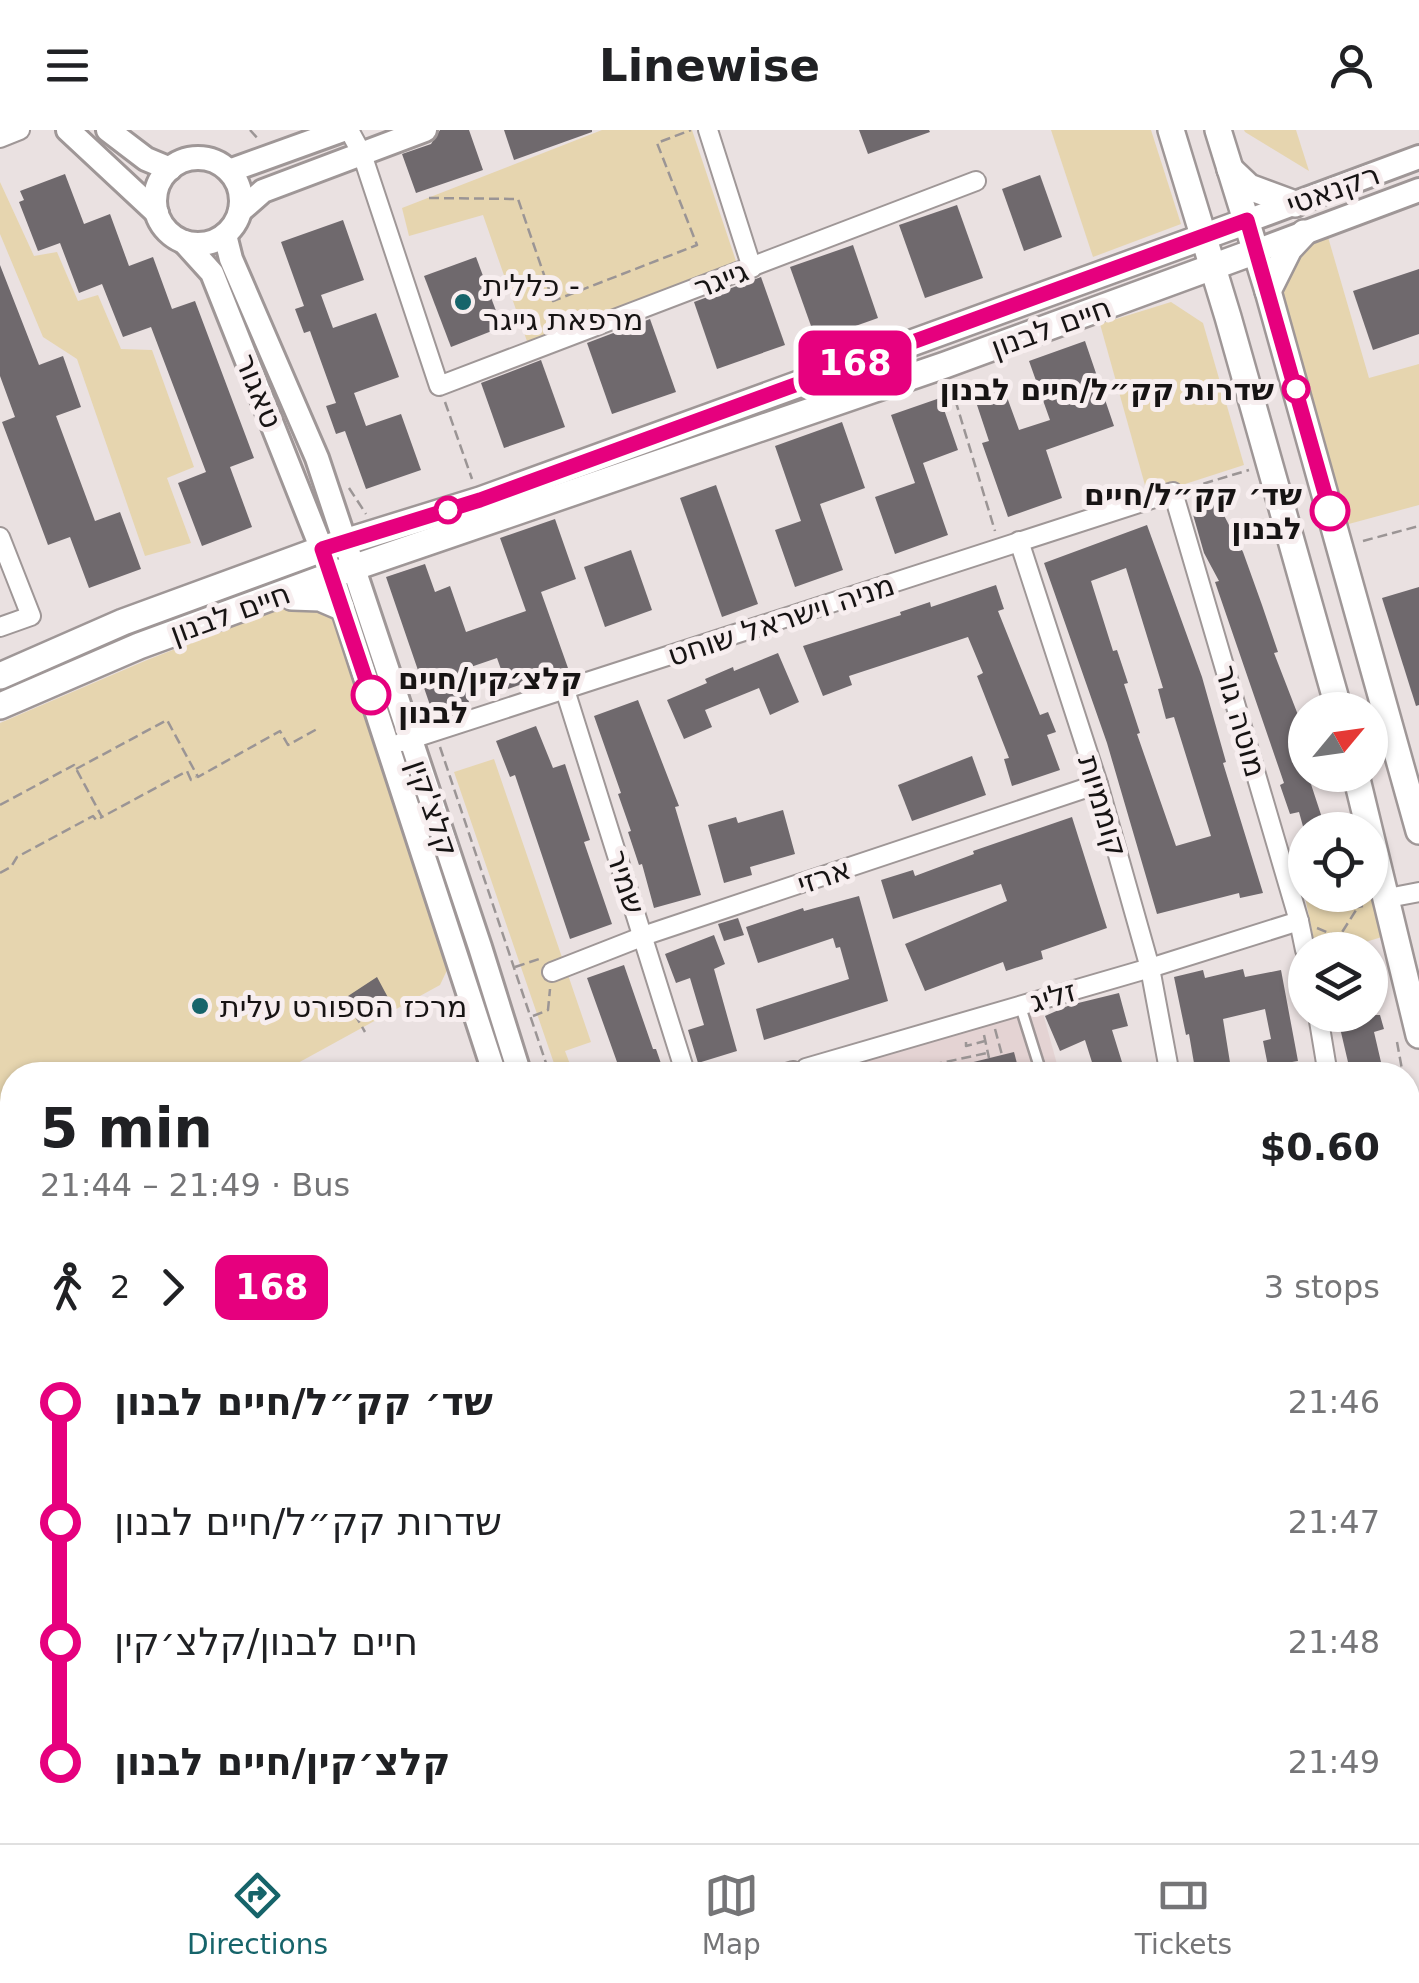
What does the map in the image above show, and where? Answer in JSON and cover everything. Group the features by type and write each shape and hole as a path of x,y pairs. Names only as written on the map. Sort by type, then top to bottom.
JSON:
{"main road":[{"path":"1171,130 1335,692"},
{"path":"1218,130 1268,291 1419,831"},
{"path":"1230,169 1250,187 1295,204"},
{"path":"1171,248 1185,234 1192,198"},
{"name":"חיים לבנון","path":"0,676 123,622 333,545 480,500 1247,220"},
{"path":"1268,291 1289,249 1304,233"},
{"name":"חיים לבנון","path":"0,706 139,646 343,572 945,364 1256,251"},
{"path":"1169,285 1194,292 1228,317"},
{"path":"267,601 320,598 342,607"},
{"path":"1388,898 1419,1035"}],"street":[{"path":"0,138 20,130"},
{"path":"68,130 157,213 163,226 184,242 206,244 225,235 240,211 263,191 425,130"},
{"path":"108,130 146,159 170,169"},
{"path":"229,170 346,130 362,154 439,386"},
{"path":"708,130 752,268"},
{"name":"רקנאטי","path":"1247,220 1419,157"},
{"path":"157,213 157,189 170,169 193,158 218,163 229,170 241,196 240,211"},
{"name":"גייגר","path":"439,386 976,181"},
{"name":"רקנאטי","path":"1256,251 1419,190"},
{"name":"טאגור","path":"225,235 230,259 317,458 333,545"},
{"name":"טאגור","path":"184,242 212,273 333,545"},
{"name":"מניה וישראל שוחט","path":"388,747 1173,492"},
{"name":"מוטה גור","path":"1173,492 1301,932"},
{"path":"0,537 30,616 0,627"},
{"name":"קוממיות","path":"1019,541 1098,784 1150,968 1168,1062"},
{"name":"קלצ'קין","path":"333,545 410,740 516,1062"},
{"name":"קלצ'קין","path":"343,572 342,607 492,1062"},
{"name":"שמיר","path":"564,690 682,1062"},
{"name":"ארזי","path":"552,972 643,937 1098,784"},
{"path":"1388,898 1419,892"},
{"name":"זליג","path":"836,1062 987,1022 1020,1005 1299,920"},
{"path":"1321,1032 1326,1062"}],"lane":[{"path":"1020,1005 1038,1062"}],"path":[{"path":"428,198 518,200 554,301 697,245 656,143 691,130"},
{"path":"945,364 1000,547"},
{"path":"439,386 480,500"},
{"path":"1173,492 1268,465"},
{"path":"1341,547 1419,526"},
{"path":"76,769 167,720 198,777"},
{"path":"0,873 11,867 16,858 187,771 192,780 280,731 288,745 316,729"},
{"path":"435,731 546,1062"},
{"path":"0,805 74,765 102,817"},
{"path":"1299,920 1339,937 1355,912"},
{"path":"532,1016 548,1010 552,972"},
{"path":"347,1000 365,1032"},
{"path":"950,1062 989,1055 987,1022"},
{"path":"987,1022 1002,1055"},
{"path":"964,1034 966,1046 986,1041"}],"shaded area":[{"path":"602,130 692,130 738,267 529,347 483,215 409,236 402,208"},
{"path":"1051,130 1151,130 1181,224 1093,257"},
{"path":"1296,130 1309,171 1245,132"},
{"path":"0,182 34,256 57,252 78,301 98,295 121,349 152,350 194,467 167,478 191,543 145,556 77,359 43,337 0,234"},
{"path":"1328,237 1369,378 1419,364 1419,505 1345,525 1279,296 1304,244"},
{"path":"1171,302 1203,323 1244,465 1148,496 1100,324"},
{"name":"מרכז הספורט עלית","path":"312,601 329,610 450,964 440,985 300,1062 0,1062 0,723 284,607"},
{"path":"494,759 591,1042 565,1051 569,1062 554,1062 454,772"},
{"path":"1308,912 1376,912 1381,932 1312,932"},
{"path":"1041,1006 1056,1062 851,1062"}],"building":[{"path":"440,130 469,130 483,170 416,193 402,154 431,144"},
{"path":"504,130 592,130 592,132 514,160"},
{"path":"859,130 929,130 930,132 868,154"},
{"path":"65,174 84,224 110,214 129,266 153,257 172,309 195,301 254,458 230,467 252,527 202,546 178,483 206,472 151,327 123,337 102,284 79,293 60,243 38,251 19,202 24,200 20,191"},
{"path":"1040,175 1062,237 1024,251 1002,189"},
{"path":"957,205 983,278 925,298 899,225"},
{"path":"343,220 364,280 321,295 333,328 376,313 399,377 354,393 366,426 401,414 421,470 366,489 345,431 336,434 326,406 336,403 310,331 304,333 295,309 304,306 281,242"},
{"path":"853,245 878,318 816,340 790,267"},
{"name":"כללית - מרפאת גייגר","path":"476,257 502,327 451,347 424,276"},
{"path":"0,265 39,365 63,356 81,407 56,416 95,521 120,512 141,569 89,588 70,537 48,545 2,422 15,417 0,376"},
{"path":"1419,269 1419,334 1373,350 1353,291"},
{"path":"761,277 785,345 717,369 694,302"},
{"path":"650,319 676,392 612,414 587,343"},
{"path":"1085,341 1114,426 1046,450 1062,498 1008,517 982,443 989,441 975,399 1004,389 1019,430 1050,420 1029,361"},
{"path":"541,360 565,427 504,448 481,383"},
{"path":"940,398 958,450 923,463 948,535 895,554 875,497 915,483 891,415"},
{"path":"842,422 865,488 820,504 843,570 795,587 775,530 801,521 775,446"},
{"path":"716,485 758,604 722,617 680,498"},
{"path":"1215,498 1243,552 1289,692 1288,792 1314,792 1320,812 1289,812 1280,785 1284,783 1215,582 1219,581 1204,553 1192,511"},
{"path":"555,519 576,579 541,592 568,668 508,689 497,658 459,671 469,702 433,714 386,577 425,564 435,592 450,586 466,632 526,611 500,538"},
{"path":"1147,525 1202,677 1226,762 1223,763 1263,893 1240,898 1239,893 1157,914 1107,743 1044,563","holes":["1126,568 1163,688 1158,689 1166,719 1174,717 1211,836 1176,846 1137,734 1140,733 1124,684 1128,683 1117,650 1113,651 1091,581"]},
{"path":"631,550 652,610 605,627 584,567"},
{"path":"996,585 1004,609 998,611 1040,715 1048,712 1056,732 1047,735 1060,770 1012,786 1004,759 1009,758 977,676 983,673 968,637 849,676 852,685 823,696 803,646 930,602 931,607"},
{"path":"1419,587 1419,705 1416,706 1382,598"},
{"path":"778,653 799,702 770,715 759,688 705,710 712,727 684,739 667,700 733,667 734,671"},
{"path":"638,700 679,806 675,807 701,895 654,908 594,716"},
{"path":"536,726 553,768 565,764 590,840 584,842 612,924 570,939 515,775 510,777 496,741"},
{"path":"972,756 986,795 912,821 898,785"},
{"path":"783,810 795,854 750,867 752,875 724,883 708,825 736,817 738,823"},
{"path":"1072,817 1107,928 1041,951 1043,959 1006,971 1003,962 925,991 905,944 1007,901 1001,884 893,919 881,880 913,870 915,876"},
{"path":"859,896 888,1001 764,1040 756,1009 849,979 840,947 836,948 833,938 758,963 746,927 803,908 804,911"},
{"path":"738,918 744,935 724,941 718,924"},
{"path":"714,935 725,964 714,969 737,1051 698,1062 688,1030 704,1025 690,978 676,983 665,954"},
{"path":"624,965 660,1062 617,1062 587,978"},
{"path":"1243,969 1245,977 1281,970 1288,1032 1293,1032 1298,1061 1267,1062 1263,1041 1271,1039 1265,1009 1223,1019 1230,1062 1194,1062 1174,977 1203,970 1205,978"},
{"path":"377,977 392,1005 367,1018 362,1010 358,1013 348,996"},
{"path":"1119,993 1128,1026 1112,1030 1122,1062 1092,1062 1085,1040 1060,1051 1045,1016 1070,1005"},
{"path":"1341,1032 1374,1032 1381,1062 1348,1062"},
{"path":"1014,1052 1017,1062 973,1062"}],"bus line":[{"name":"168","path":"371,695 322,549 480,500 1247,220 1330,511"}],"place":[{"name":"כללית - מרפאת גייגר","path":"463,302"},
{"name":"שדרות קק״ל/חיים לבנון","path":"1296,389"},
{"name":"שד׳ קק״ל/חיים לבנון","path":"1330,511"},
{"name":"קלצ׳קין/חיים לבנון","path":"371,695"},
{"name":"מרכז הספורט עלית","path":"200,1006"}]}
